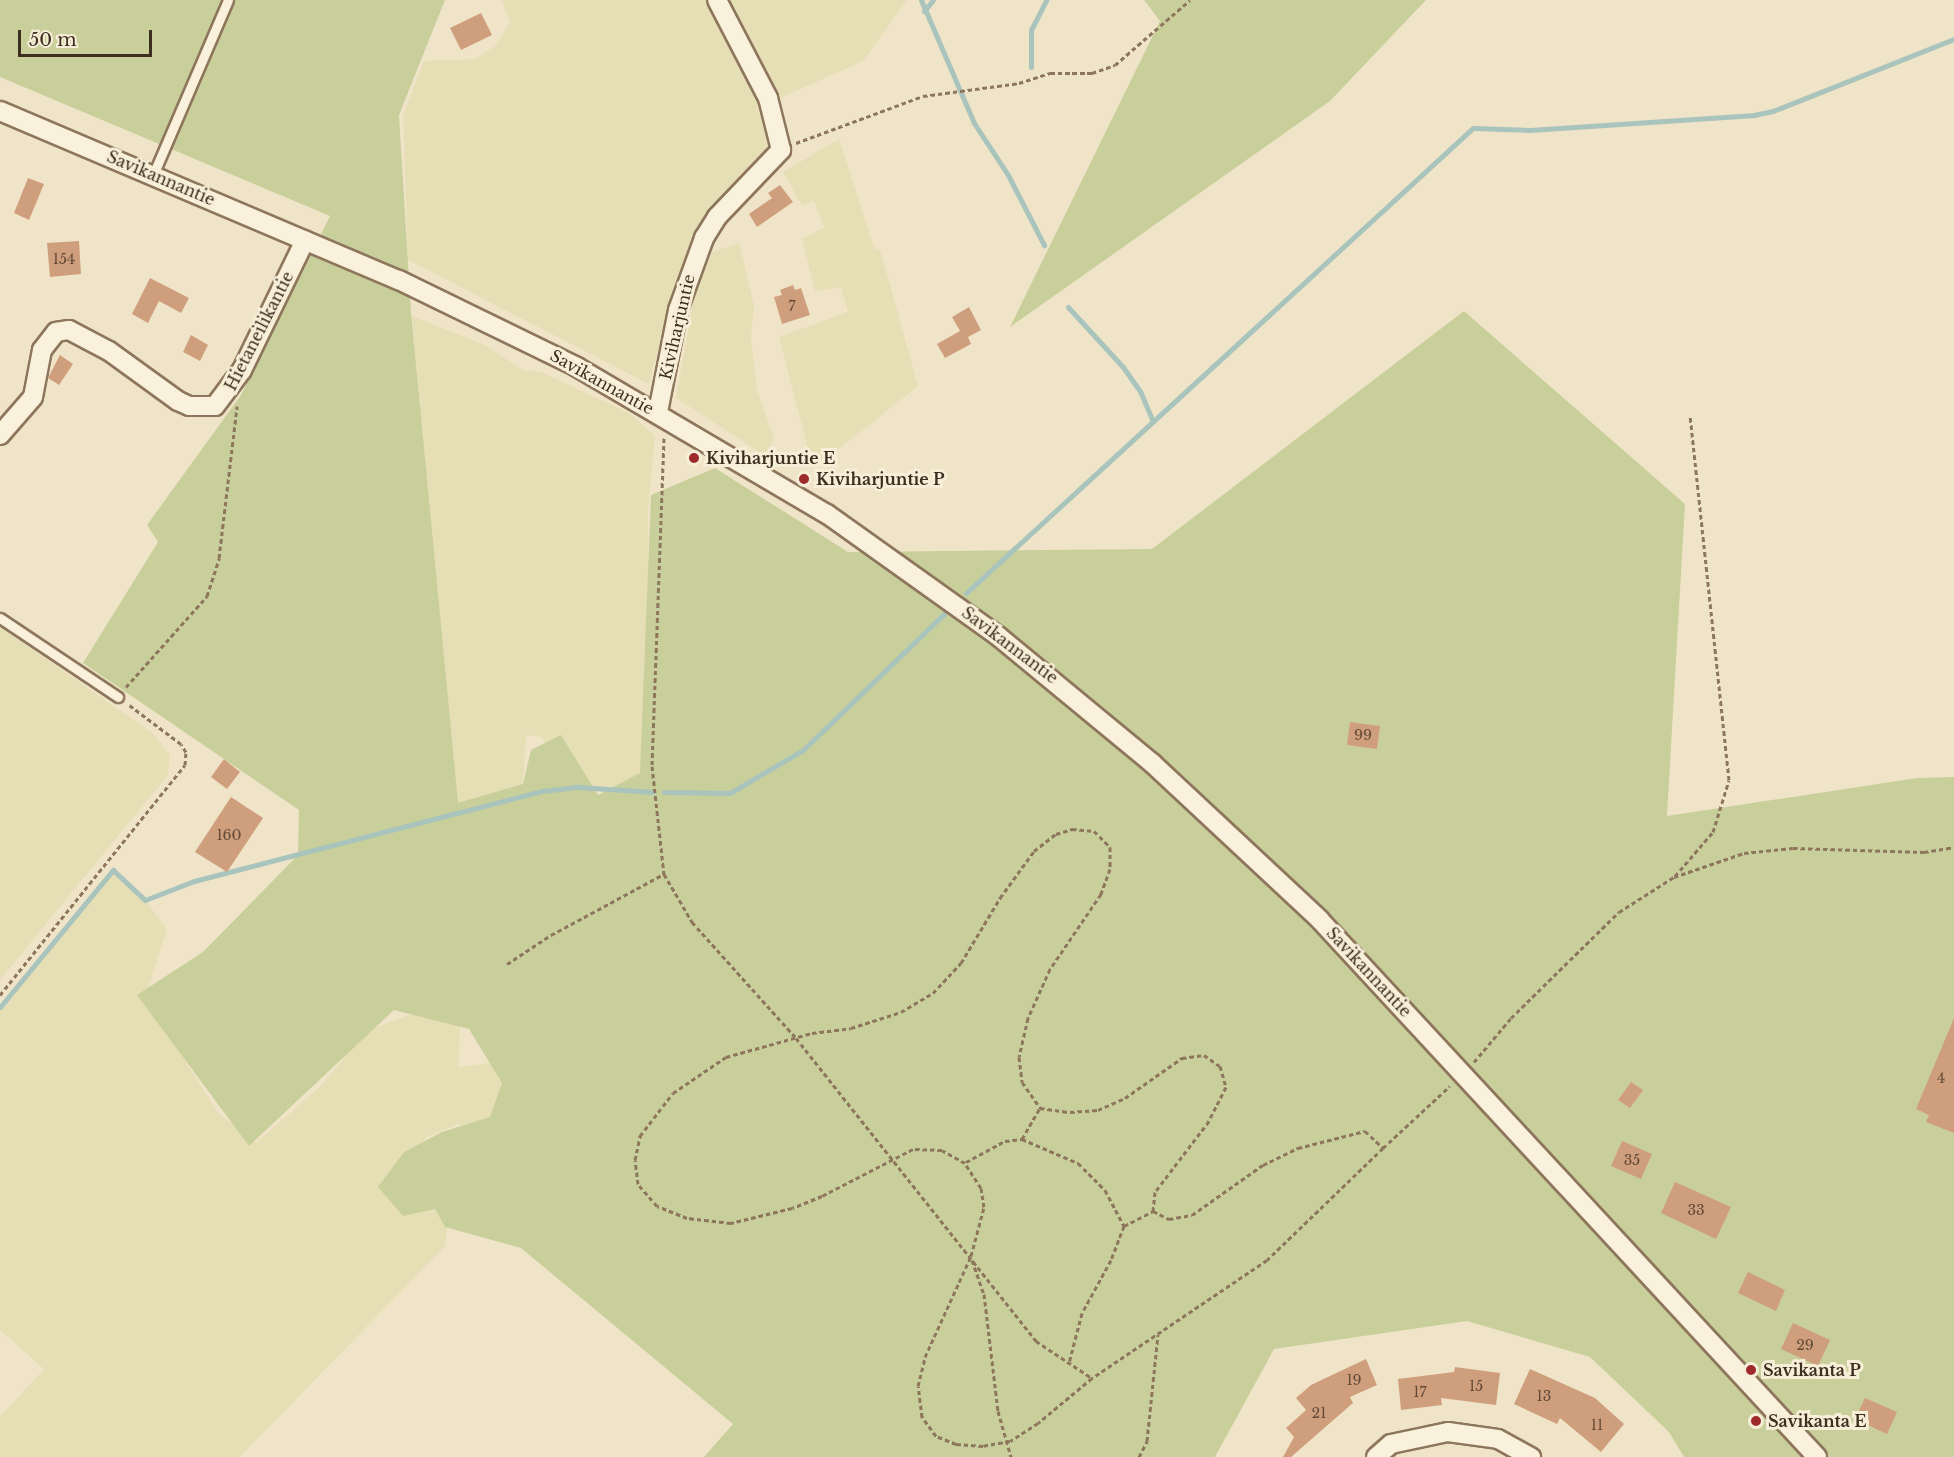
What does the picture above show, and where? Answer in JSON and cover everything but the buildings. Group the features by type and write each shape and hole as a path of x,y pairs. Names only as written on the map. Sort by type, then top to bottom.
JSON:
{"street":[{"path":"717,0 768,98 777,120 781,150"},
{"name":"Savikannantie","path":"0,111 305,240 488,321 662,414 827,514 927,583 1074,695 1236,838 1319,919 1817,1457"},
{"name":"Kiviharjuntie","path":"662,414 678,310 704,238 717,218 781,150"},
{"name":"Hietaneilikantie","path":"0,435 33,397 42,350 56,332 69,330 109,351 178,401 189,406 215,406 242,370 305,240"},
{"path":"1376,1457 1391,1444 1448,1432 1498,1439 1531,1457"}],"lane":[{"path":"153,175 228,0"},
{"path":"0,618 118,697"}],"path":[{"path":"781,150 924,96 1019,83 1050,74 1092,73 1115,65 1190,0"},
{"path":"0,995 185,765 186,752 171,734 118,697 207,596 219,558 238,405"},
{"path":"662,414 652,766 664,874 692,922 796,1038 889,1159 971,1256 1036,1341 1092,1378"},
{"path":"1674,877 1713,832 1729,780 1690,417"},
{"path":"1153,1211 1155,1192 1209,1121 1226,1087 1220,1066 1204,1055 1182,1058 1125,1098 1098,1110 1070,1112 1040,1108 1022,1082 1019,1057 1028,1017 1050,969 1101,894 1110,869 1110,847 1094,831 1072,829 1056,834 1034,851 1000,898 961,963 933,993 891,1016 851,1028 796,1038 726,1057 673,1094 640,1136 635,1160 638,1184 657,1206 687,1218 731,1223 812,1200 889,1159 913,1149 942,1149 965,1162 981,1188 984,1207 971,1256 925,1357 918,1386 922,1417 936,1436 956,1444 983,1446 1010,1441 1092,1378 1267,1260 1464,1073 1511,1018 1619,912 1674,877 1744,853 1793,848 1924,852 1954,847"},
{"path":"507,963 551,935 664,874"},
{"path":"1022,1139 1040,1108"},
{"path":"1153,1211 1169,1219 1192,1215 1263,1165 1298,1148 1365,1131 1383,1148"},
{"path":"965,1162 1005,1142 1022,1139 1078,1163 1105,1190 1124,1226"},
{"path":"1069,1363 1082,1313 1111,1260 1124,1226 1153,1211"},
{"path":"971,1256 984,1294 998,1411 1010,1441 1011,1457"},
{"path":"1139,1457 1147,1441 1158,1334"}],"shaded area":[{"path":"502,0 706,0 768,116 773,144 766,162 697,241 671,300 649,384 408,260 403,116 424,61 475,59 495,46 510,23"},
{"path":"725,0 907,0 863,61 778,99"},
{"path":"839,139 875,250 880,249 918,386 820,464 807,445 779,337 848,312 841,287 815,291 802,239 824,227 814,200 802,206 783,172"},
{"path":"739,243 754,305 751,338 757,390 774,438 766,456 676,398 695,293 712,252"},
{"path":"412,316 485,345 523,370 541,372 629,413 655,436 648,509 648,703 640,791 567,788 542,737 526,735 522,799 456,816"},
{"path":"0,627 154,734 170,755 168,775 0,980"},
{"path":"113,870 145,900 167,929 145,998 218,1113 256,1143 321,1086 366,1031 412,1014 460,1010 459,1067 497,1062 517,1131 471,1143 459,1124 428,1136 406,1159 402,1205 449,1212 445,1246 240,1457 0,1457 0,1417 44,1369 0,1330 0,1007"}],"green space":[{"path":"0,0 445,0 399,115 411,312 458,803 523,784 531,750 561,735 598,795 640,773 651,495 715,468 848,552 1152,549 1464,311 1685,504 1667,816 1917,778 1954,777 1954,1457 1684,1457 1669,1432 1590,1357 1467,1321 1274,1349 1215,1457 704,1457 733,1424 521,1248 445,1227 435,1209 403,1216 378,1187 404,1152 442,1132 490,1117 502,1083 469,1029 394,1010 249,1146 137,995 203,952 298,855 299,810 83,663 158,542 147,525 241,395 330,216 0,77"},
{"path":"1144,0 1426,0 1330,101 1010,327 1160,21"}],"waterway":[{"path":"921,0 974,123 1008,175 1044,245"},
{"path":"924,11 933,0"},
{"path":"1031,67 1031,30 1046,0"},
{"path":"966,593 1473,128 1530,130 1754,115 1773,111 1954,39"},
{"path":"1068,307 1123,367 1140,391 1153,421"},
{"path":"664,792 730,793 803,750 944,614"},
{"path":"0,1007 113,870 145,900 194,881 543,791 578,787 653,792"}],"place":[{"name":"Kiviharjuntie E","path":"694,458"},
{"name":"Kiviharjuntie P","path":"804,479"},
{"name":"Savikanta P","path":"1751,1370"},
{"name":"Savikanta E","path":"1756,1421"}]}
